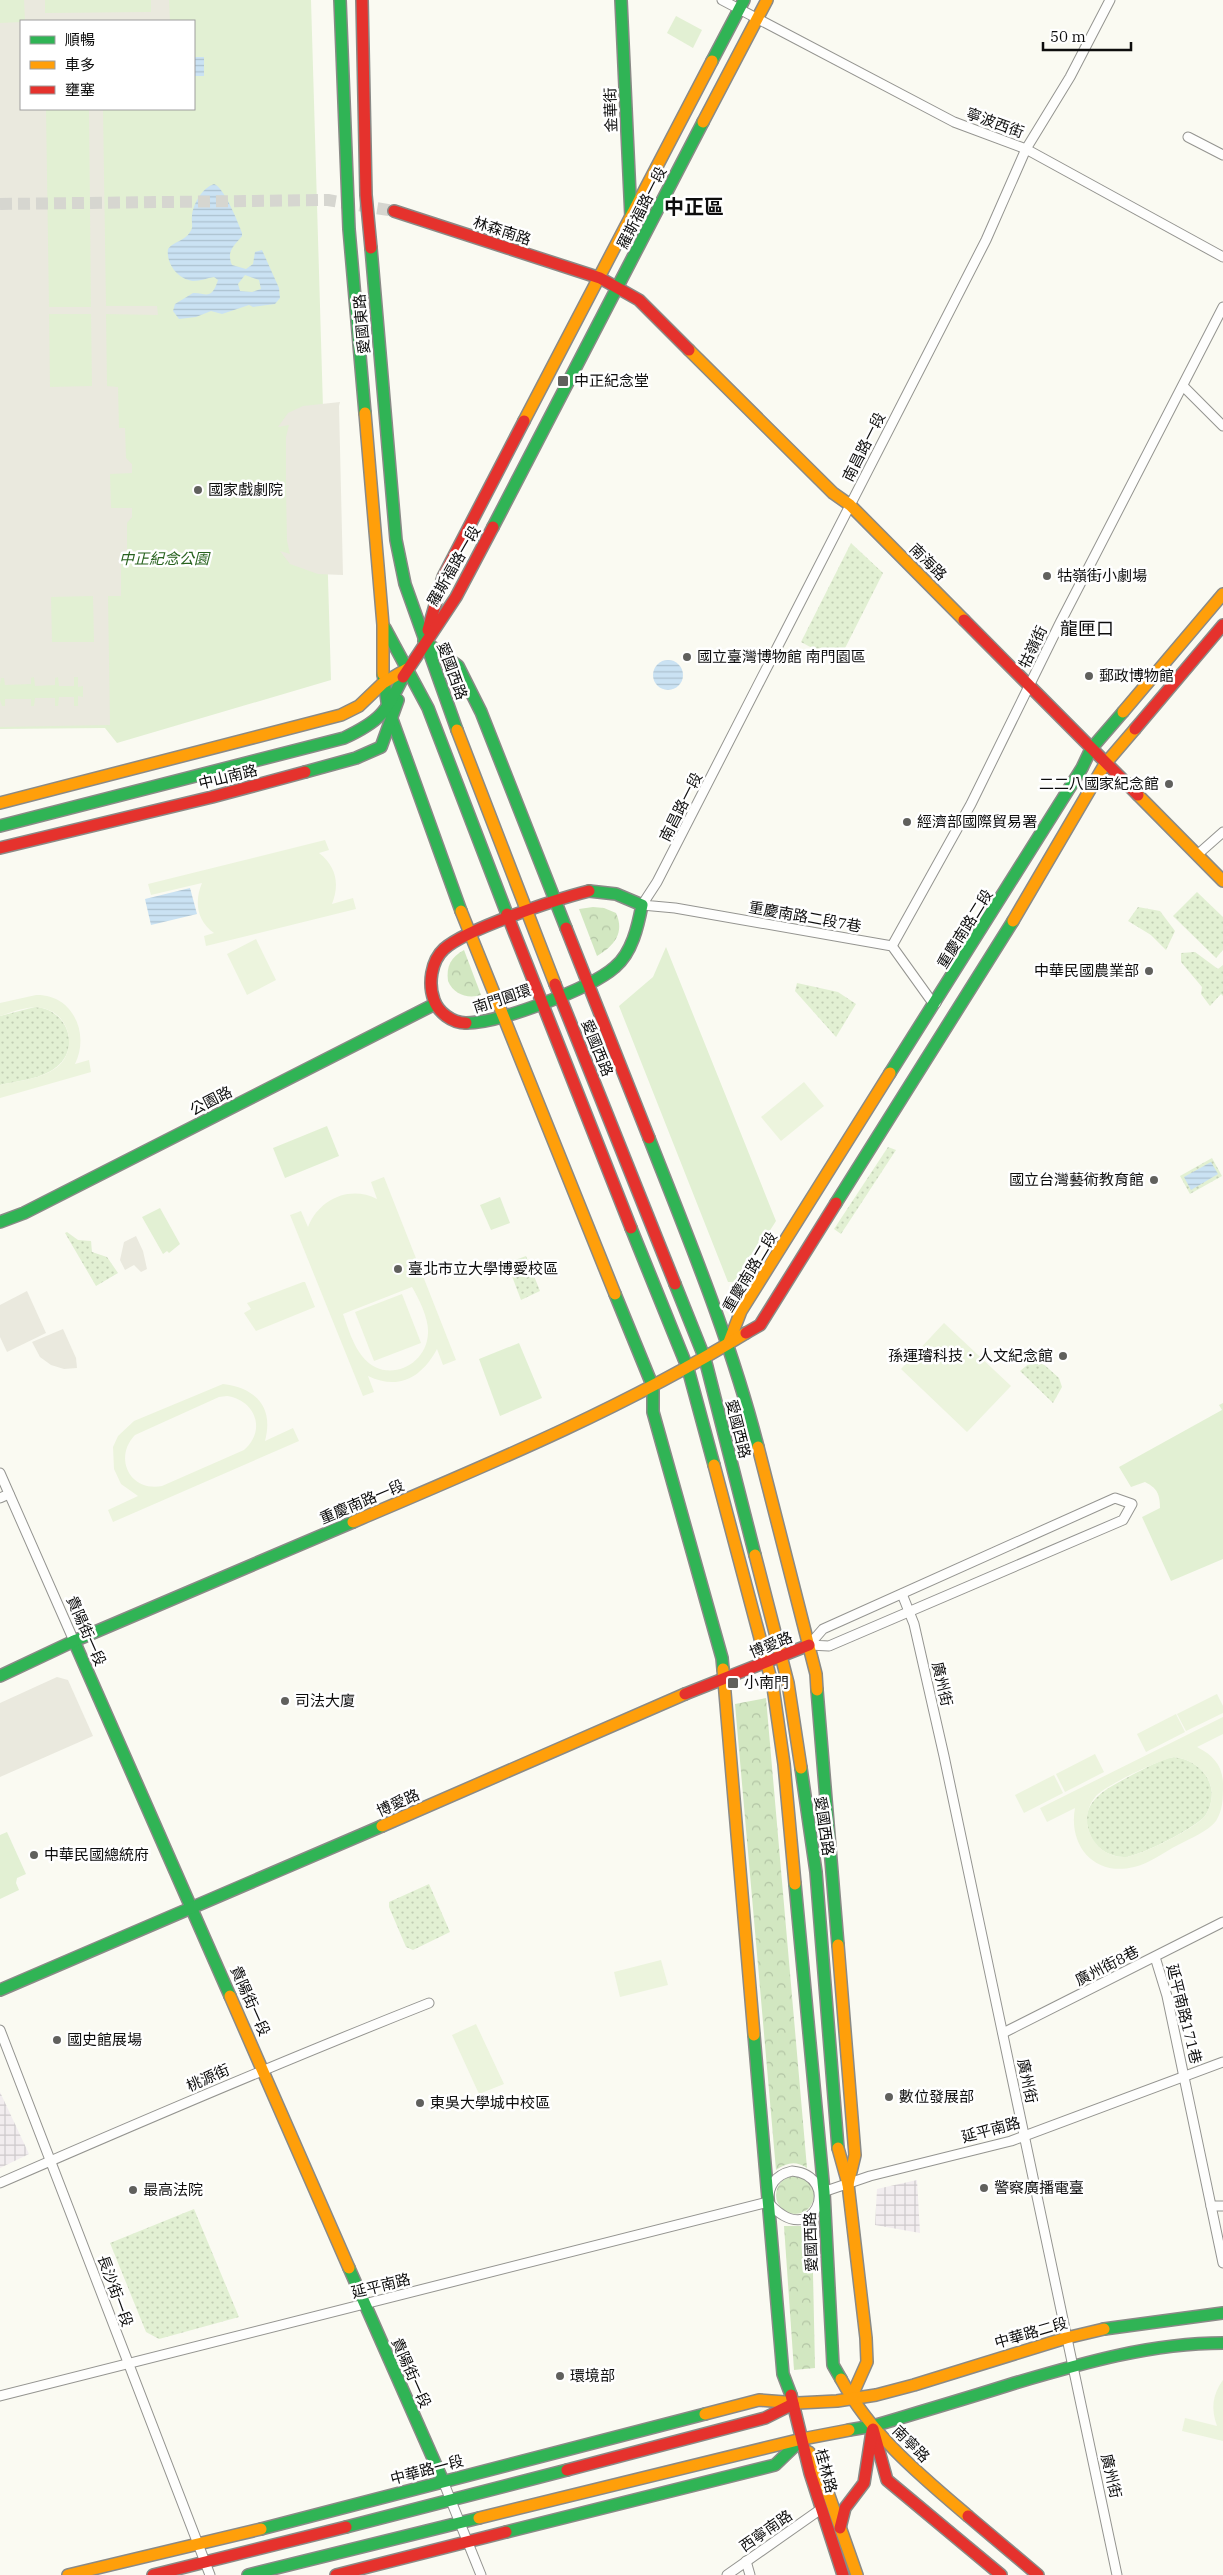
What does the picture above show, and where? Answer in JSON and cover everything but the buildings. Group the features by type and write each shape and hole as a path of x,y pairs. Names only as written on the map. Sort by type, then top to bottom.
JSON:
{"main road":[{"name":"愛國東路","path":"340,0 342,94 349,229 383,625 383,683 388,708"},
{"name":"愛國東路","path":"362,0 366,196 396,540 405,584 424,641"},
{"name":"金華街","path":"621,0 631,218"},
{"name":"羅斯福路一段","path":"424,641 456,597 766,0"},
{"name":"羅斯福路一段","path":"424,641 443,577 742,5"},
{"name":"林森南路","path":"394,211 600,278"},
{"name":"南海路","path":"600,278 638,300 834,493 850,505 1223,881"},
{"name":"重慶南路二段","path":"729,1342 742,1311 878,1090 936,1003 1082,768 1091,749 1223,594"},
{"name":"愛國東路","path":"383,625 407,669"},
{"name":"重慶南路二段","path":"729,1342 760,1325 764,1320 1017,916 1105,764 1223,625"},
{"name":"中山南路","path":"0,826 344,738 370,726 388,708 407,669 424,641"},
{"name":"愛國西路","path":"424,641 458,666 481,712 729,1342 742,1383 816,1674 855,2155 848,2184"},
{"name":"愛國西路","path":"424,641 558,996 566,1011 705,1359 782,1656 788,1683 816,1872 839,2155 848,2184 867,2362 851,2398"},
{"name":"中山南路","path":"0,803 324,721 359,706 383,683 407,669"},
{"name":"中山南路","path":"0,848 212,797 356,758 381,747 392,723 407,669"},
{"name":"愛國西路","path":"407,669 428,708 688,1369 773,1687 784,1764 822,2193 833,2365 851,2398"},
{"path":"388,708 469,935 653,1387 653,1412 722,1658 783,2374 794,2404 802,2439"},
{"path":"435,1004 432,993 435,963 443,949 469,935 578,892 600,891 637,901 642,905"},
{"name":"南門圓環","path":"435,1004 442,1012 461,1023 471,1025 502,1017 602,977 615,968 624,956 637,926 642,905"},
{"name":"公園路","path":"0,1222 24,1213 435,1004"},
{"name":"重慶南路一段","path":"0,1676 74,1641 530,1447 688,1369 729,1342"},
{"name":"貴陽街一段","path":"74,1641 263,2068 364,2305 444,2481"},
{"name":"博愛路","path":"0,1990 488,1780 809,1645"},
{"name":"中華路二段","path":"851,2398 914,2384 1067,2337 1142,2322 1223,2313"},
{"path":"248,2575 802,2439 873,2426 1073,2366 1142,2349 1195,2343 1223,2343"},
{"path":"851,2398 873,2426"},
{"name":"中華路一段","path":"68,2575 199,2545 759,2400 794,2404 851,2398"},
{"name":"中華路一段","path":"153,2575 765,2418 794,2404"},
{"name":"桂林路","path":"840,2529 845,2508 864,2483 873,2426"},
{"name":"南寧路","path":"873,2426 887,2480 1001,2575"},
{"name":"南寧路","path":"873,2426 915,2471 1038,2575"},
{"path":"336,2575 776,2465 802,2439"},
{"name":"桂林路","path":"802,2439 821,2509 843,2575"},
{"name":"桂林路","path":"802,2439 820,2470 856,2575"}],"street":[{"name":"寧波西街","path":"722,0 742,5 756,18 954,122 1026,149 1223,257"},
{"name":"南昌路一段","path":"642,905 671,856 986,240 1026,149 1070,77 1110,0"},
{"path":"1188,137 1223,155"},
{"name":"牯嶺街","path":"892,946 971,804 1151,444 1223,307"},
{"path":"1183,386 1223,426"},
{"path":"1197,855 1223,832"},
{"name":"重慶南路二段7巷","path":"642,905 675,908 892,946"},
{"path":"892,946 930,999 936,1003"},
{"name":"貴陽街一段","path":"0,1473 74,1641"},
{"path":"0,1498 9,1494"},
{"name":"博愛路","path":"1114,1498 1132,1504 1123,1520 829,1646 809,1645 823,1629 1114,1498"},
{"name":"廣州街","path":"902,1594 923,1663 1117,2575"},
{"name":"廣州街8巷","path":"1003,2033 1155,1958 1223,1922"},
{"name":"延平南路171巷","path":"1155,1958 1167,1996 1223,2263"},
{"name":"桃源街","path":"0,2183 156,2117 263,2068 429,2003"},
{"name":"長沙街一段","path":"0,2030 52,2160 127,2363 210,2575"},
{"name":"延平南路","path":"822,2193 848,2184 1025,2136 1223,2062"},
{"path":"792,2170 807,2174 813,2179 822,2193 816,2210 806,2219 797,2220 781,2216 768,2202 768,2192 773,2182 778,2176 792,2170"},
{"name":"延平南路","path":"0,2396 768,2202"},
{"path":"1211,2206 1223,2206"},
{"name":"貴陽街一段","path":"444,2481 470,2542 481,2575"},
{"name":"西寧南路","path":"727,2575 821,2509"},
{"path":"746,2561 750,2575"}],"shaded area":[{"path":"24,0 45,0 45,13 151,12 151,0 169,0 170,20 25,20"},
{"path":"20,22 20,110 46,110 49,307 91,307 89,110 103,110 106,306 157,306 158,315 106,314 107,386 118,387 119,428 125,428 126,458 132,464 132,473 110,474 111,508 132,508 132,517 127,523 127,553 121,554 121,596 108,596 110,725 0,727 0,700 2,706 5,706 5,699 31,699 31,706 34,706 35,698 55,698 55,706 58,706 59,697 74,697 74,706 78,706 78,696 83,697 83,686 78,687 78,677 74,677 74,686 59,686 58,677 55,678 55,685 35,686 34,677 31,678 31,684 5,685 4,678 1,678 0,684 0,23","holes":["49,314 91,314 92,386 50,387","93,596 94,642 52,642 51,597"]},
{"path":"340,402 343,575 318,574 290,564 280,551 290,554 287,541 286,489 286,437 289,425 278,427 288,413 303,406"},
{"path":"136,1236 143,1251 147,1269 141,1272 134,1265 125,1270 120,1260 124,1242"},
{"path":"27,1291 46,1333 7,1352 0,1337 0,1305"},
{"path":"63,1329 76,1358 77,1368 64,1369 51,1365 40,1357 32,1342"},
{"path":"57,1677 68,1680 93,1736 0,1777 0,1703"},
{"path":"0,2092 29,2154 0,2168"},
{"path":"917,2180 920,2233 875,2225 877,2189"}],"green space":[{"name":"中正紀念公園","path":"0,0 311,0 331,680 117,743 105,728 0,729"},
{"path":"676,16 702,30 693,48 667,33"},
{"path":"851,543 883,573 838,662 801,642"},
{"path":"325,840 329,850 319,853 325,858 335,876 336,889 332,904 353,898 356,909 206,946 204,936 214,933 204,923 199,911 198,897 202,883 151,895 148,884"},
{"path":"1197,892 1223,917 1223,950 1216,958 1173,916"},
{"path":"1138,907 1160,911 1175,931 1166,950 1151,935 1128,921"},
{"path":"604,908 616,913 619,927 613,943 597,956 579,909"},
{"path":"256,939 276,980 247,995 227,954"},
{"path":"666,947 776,1221 737,1282 728,1282 619,1006 653,977"},
{"path":"464,950 481,995 462,995 454,990 448,981 450,962"},
{"path":"1195,952 1218,969 1223,965 1223,996 1221,994 1210,1006 1201,994 1202,987 1181,962 1181,953"},
{"path":"797,983 838,992 856,1004 836,1037 795,991"},
{"path":"36,995 49,996 69,1008 79,1029 79,1052 75,1064 89,1060 91,1072 0,1098 0,1085 50,1072 63,1061 67,1052 69,1043 65,1025 52,1011 32,1007 0,1016 0,1003"},
{"path":"35,1007 46,1009 62,1021 67,1030 68,1050 63,1060 49,1072 29,1079 0,1085 0,1016"},
{"path":"804,1082 824,1106 781,1141 761,1117"},
{"path":"327,1126 339,1156 285,1178 273,1148"},
{"path":"888,1147 896,1150 841,1234 834,1229"},
{"path":"1212,1158 1222,1176 1190,1194 1180,1176"},
{"path":"384,1177 456,1360 443,1365 437,1349 424,1367 408,1379 390,1382 368,1376 374,1392 363,1396 290,1215 301,1211 308,1227 320,1209 336,1197 356,1194 367,1195 377,1199 371,1182","holes":["412,1287 427,1322 426,1345 420,1355 403,1368 381,1369 371,1365 356,1347 343,1314"]},
{"path":"500,1197 510,1223 491,1230 480,1205"},
{"path":"160,1208 180,1244 169,1253 167,1251 163,1254 142,1217"},
{"path":"67,1232 78,1240 91,1241 92,1252 107,1257 118,1273 96,1286 65,1233"},
{"path":"526,1256 540,1291 521,1300 507,1263"},
{"path":"305,1282 315,1307 256,1331 244,1313 251,1309 247,1303"},
{"path":"402,1294 421,1343 374,1361 355,1312"},
{"path":"944,1323 1011,1386 967,1432 901,1369"},
{"path":"519,1343 542,1398 500,1416 479,1359"},
{"path":"1039,1360 1059,1378 1062,1387 1053,1403 1020,1371 1031,1362"},
{"path":"223,1384 245,1390 260,1401 267,1418 265,1441 293,1428 299,1441 113,1522 108,1510 138,1496 121,1484 114,1469 113,1447 118,1436 134,1421","holes":["227,1396 245,1403 255,1417 255,1434 244,1450 162,1486 141,1484 128,1471 125,1463 125,1454 135,1435 219,1397"]},
{"path":"1223,1403 1223,1559 1171,1581 1142,1517 1160,1508 1157,1492 1145,1482 1131,1487 1119,1467 1222,1410 1219,1405"},
{"path":"1217,1694 1223,1706 1223,1713 1186,1731 1177,1714"},
{"path":"766,1698 807,2168 792,2163 776,2170 735,1704"},
{"path":"1176,1714 1185,1732 1146,1752 1137,1734"},
{"path":"1223,1717 1223,1734 1197,1747 1212,1757 1219,1766 1223,1778 1223,1799 1216,1821 1203,1832 1151,1861 1134,1867 1120,1869 1107,1867 1096,1862 1080,1846 1074,1822 1075,1808 1047,1822 1040,1808","holes":["1174,1757 1184,1759 1201,1770 1211,1786 1210,1806 1200,1821 1154,1847 1131,1856 1113,1855 1104,1851 1096,1844 1088,1826 1087,1816 1096,1796 1121,1779 1156,1763"]},
{"path":"1095,1754 1104,1772 1065,1792 1056,1774"},
{"path":"1174,1757 1194,1764 1207,1778 1211,1786 1212,1796 1205,1816 1179,1834 1131,1856 1115,1856 1102,1850 1092,1839 1087,1826 1087,1816 1090,1807 1096,1799 1112,1786 1132,1775 1158,1762"},
{"path":"1054,1775 1063,1793 1024,1813 1015,1795"},
{"path":"7,1832 26,1874 17,1878 16,1883 19,1890 0,1899 0,1835"},
{"path":"429,1884 450,1932 413,1950 406,1947 389,1907 389,1902"},
{"path":"661,1960 668,1985 620,1997 614,1972"},
{"path":"476,2024 504,2084 479,2094 452,2035"},
{"path":"795,2176 809,2181 814,2195 809,2209 795,2214 781,2209 776,2195 781,2181"},
{"path":"194,2209 239,2317 159,2339 146,2332 110,2243"},
{"path":"784,2226 812,2226 815,2368 794,2370"},
{"path":"1223,2380 1223,2441 1182,2431 1185,2418 1217,2426 1213,2408 1217,2391"}],"water":[{"path":"195,57 204,57 204,76 195,76"},
{"path":"214,184 222,191 242,233 242,236 230,252 232,265 246,269 253,264 255,252 262,250 279,288 280,298 275,304 253,307 249,305 222,314 211,311 196,317 179,319 173,311 175,304 193,293 210,294 218,280 214,277 199,281 187,280 174,270 168,254 170,246 188,235 192,226 194,207 202,193","holes":["245,275 259,280 261,289 252,292 240,291 238,284"]},
{"path":"668,660 679,664 683,675 679,686 668,690 657,686 653,675 657,664"},
{"path":"190,888 197,914 151,925 145,899"},
{"path":"1211,1162 1218,1174 1191,1190 1184,1177"}],"tunnel":[{"path":"0,204 328,200 394,211"}],"traffic: fast":[{"path":"340,0 349,229 365,413"},
{"path":"621,0 631,218"},
{"path":"712,61 744,0"},
{"path":"493,527 703,122"},
{"path":"371,248 396,540 405,584 457,730"},
{"path":"385,628 428,708 507,914"},
{"path":"424,641 458,666 481,712 566,928"},
{"path":"383,674 388,708 461,911"},
{"path":"0,826 344,738 381,715 392,699 403,677"},
{"path":"305,772 356,758 381,747 398,700"},
{"path":"890,1073 1082,768 1091,749 1123,712"},
{"path":"466,1023 500,1017 544,1003 603,976 621,961 630,947 642,905 616,894 589,891"},
{"path":"836,1203 1013,921"},
{"path":"0,1222 24,1213 435,1004"},
{"path":"649,1138 722,1330 758,1447"},
{"path":"631,1228 688,1369 714,1465"},
{"path":"675,1284 705,1359 755,1555"},
{"path":"615,1294 653,1387 653,1412 722,1658 723,1669"},
{"path":"0,1676 74,1641 353,1522"},
{"path":"74,1641 230,1996"},
{"path":"817,1690 838,1945"},
{"path":"801,1768 816,1872 838,2148"},
{"path":"0,1990 382,1826"},
{"path":"795,1884 824,2192 833,2365 841,2379"},
{"path":"754,2035 783,2374 791,2395"},
{"path":"349,2268 443,2481"},
{"path":"1104,2329 1223,2313"},
{"path":"849,2430 873,2426 1041,2376 1117,2356 1170,2346 1223,2343"},
{"path":"261,2529 705,2414"},
{"path":"506,2532 775,2465 801,2440"},
{"path":"346,2527 567,2470"},
{"path":"248,2575 479,2518"}],"traffic: slow":[{"path":"703,122 767,0"},
{"path":"524,421 712,61"},
{"path":"689,350 833,493 850,505 964,620"},
{"path":"365,413 383,625 383,674"},
{"path":"1123,712 1223,594"},
{"path":"0,803 341,715 359,706 383,683 407,669"},
{"path":"1013,921 1105,764 1135,729"},
{"path":"457,730 555,984"},
{"path":"1138,795 1223,881"},
{"path":"461,911 615,1294"},
{"path":"729,1342 741,1311 890,1073"},
{"path":"353,1522 553,1435 651,1387 746,1333"},
{"path":"758,1447 816,1674 817,1690"},
{"path":"714,1465 773,1687 784,1764 795,1884"},
{"path":"755,1555 788,1683 801,1768"},
{"path":"723,1669 754,2035"},
{"path":"382,1826 685,1694"},
{"path":"838,1945 855,2155 848,2184"},
{"path":"230,1996 349,2268"},
{"path":"838,2148 848,2184 866,2338 867,2362 851,2398"},
{"path":"705,2414 759,2400 798,2403 837,2401 876,2395 1066,2338 1104,2329"},
{"path":"841,2379 853,2399 882,2436 915,2470 968,2516"},
{"path":"479,2518 802,2439 849,2430"},
{"path":"809,2452 820,2470 857,2575"},
{"path":"68,2575 261,2529"}],"traffic: jam":[{"path":"362,0 366,195 371,248"},
{"path":"394,211 600,278 639,300 689,350"},
{"path":"428,630 443,577 524,421"},
{"path":"403,677 456,597 493,527"},
{"path":"964,620 1138,795"},
{"path":"1135,729 1223,625"},
{"path":"0,848 212,797 305,772"},
{"path":"466,1023 461,1023 446,1016 439,1009 432,994 432,973 436,960 444,949 455,941 491,924 589,891"},
{"path":"507,914 631,1228"},
{"path":"566,928 649,1138"},
{"path":"555,984 675,1284"},
{"path":"746,1333 760,1325 836,1203"},
{"path":"685,1694 809,1645"},
{"path":"791,2395 810,2473 843,2575"},
{"path":"567,2470 765,2418 793,2404"},
{"path":"873,2429 887,2480 1001,2575"},
{"path":"840,2528 845,2508 864,2483 872,2431"},
{"path":"968,2516 1038,2575"},
{"path":"153,2575 346,2527"},
{"path":"336,2575 506,2532"}],"place":[{"name":"中正紀念堂","path":"563,381"},
{"name":"國家戲劇院","path":"198,490"},
{"name":"牯嶺街小劇場","path":"1047,576"},
{"name":"國立臺灣博物館 南門園區","path":"687,657"},
{"name":"郵政博物館","path":"1089,676"},
{"name":"二二八國家紀念館","path":"1169,784"},
{"name":"經濟部國際貿易署","path":"907,822"},
{"name":"中華民國農業部","path":"1149,971"},
{"name":"國立台灣藝術教育館","path":"1154,1180"},
{"name":"臺北市立大學博愛校區","path":"398,1269"},
{"name":"孫運璿科技．人文紀念館","path":"1063,1356"},
{"name":"小南門","path":"733,1683"},
{"name":"司法大廈","path":"285,1701"},
{"name":"中華民國總統府","path":"34,1855"},
{"name":"國史館展場","path":"57,2040"},
{"name":"數位發展部","path":"889,2097"},
{"name":"東吳大學城中校區","path":"420,2103"},
{"name":"警察廣播電臺","path":"984,2188"},
{"name":"最高法院","path":"133,2190"},
{"name":"環境部","path":"560,2376"}],"district":[{"name":"中正區","path":"694,207"},
{"name":"龍匣口","path":"1087,629"}]}
